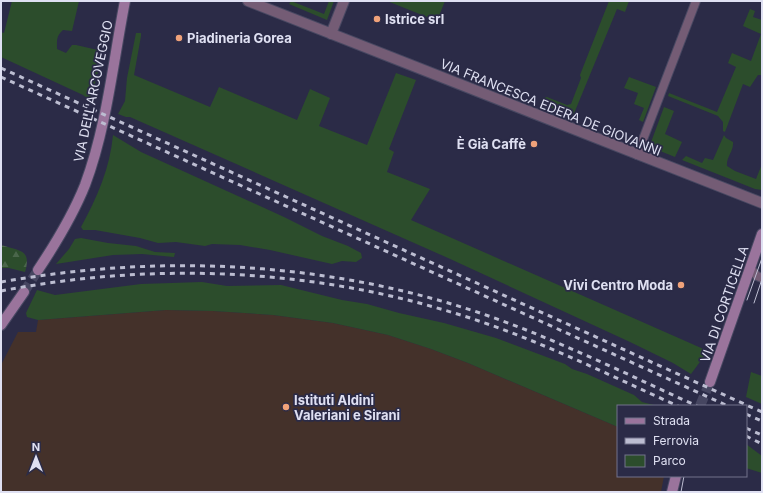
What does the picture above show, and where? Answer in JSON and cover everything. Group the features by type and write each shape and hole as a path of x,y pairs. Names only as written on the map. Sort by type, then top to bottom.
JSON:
{"street":[{"name":"VIA DELL'ARCOVEGGIO","path":"38,270 69,219 89,173 104,118 125,1"},
{"name":"VIA FRANCESCA EDERA DE GIOVANNI","path":"248,1 762,203"},
{"path":"331,34 344,1"},
{"name":"VIA DI CORTICELLA","path":"710,382 762,234"},
{"path":"1,325 24,292"},
{"path":"672,492 676,477"}],"lane":[{"path":"637,155 696,1"},
{"path":"750,268 757,276 762,278"}],"shaded area":[{"name":"Istituti Aldini Valeriani e Sirani","path":"166,310 213,311 273,315 333,323 388,335 468,363 617,427 617,477 664,477 661,492 1,492 1,365 18,332 36,332 38,320"}],"green space":[{"path":"12,1 79,1 72,31 63,30 59,34 57,39 57,49 66,53 72,45 76,45 102,51 98,73 96,75 93,103 83,95 1,57 1,32 4,33"},
{"path":"291,1 324,14 329,1 334,1 327,20 289,4"},
{"path":"387,1 445,1 437,21"},
{"path":"609,1 629,1 625,12 617,9 573,116 544,105 544,98 547,97 567,105 571,104 581,78 580,75"},
{"path":"750,9 755,11 753,17 762,20 762,75 758,75 750,87 743,84 725,132 723,131 723,122 718,116 668,96 669,93 717,112 736,67 728,63 732,53 751,61 761,34 743,26"},
{"path":"136,33 141,33 141,36 134,75 210,107 219,87 297,120 310,89 330,98 319,126 367,145 396,73 416,80 389,149 394,152 387,172 430,189 411,220 708,351 691,374 673,363 630,342 448,258 130,117 118,114 125,101 127,78"},
{"path":"629,77 656,87 643,122 639,120 644,108 634,104 638,93 624,88"},
{"path":"664,107 674,111 665,134 682,142 675,157 650,147"},
{"path":"113,135 141,152 284,217 322,236 348,246 361,253 362,258 356,262 342,261 332,264 240,245 212,244 205,246 176,242 158,243 140,238 95,230 83,230 81,227 106,171"},
{"path":"724,135 733,142 727,166 735,171 756,179 762,164 762,190 755,189 682,160 686,156 702,163 705,158 713,160"},
{"path":"81,238 136,246 155,252 175,253 174,257 142,254 113,255 56,264 69,249 75,239"},
{"path":"1,245 18,250 25,255 27,264 25,272 9,268 1,268"},
{"path":"202,282 227,286 281,285 342,300 367,304 444,323 496,338 565,364 572,369 634,395 642,402 654,405 617,405 617,427 468,363 431,349 388,335 333,323 273,315 166,310 38,320 27,317 26,313 37,290 55,295 141,284"},
{"path":"751,372 762,376 762,404 746,397"},
{"path":"747,445 762,456 762,473 747,468"}],"tunnel":[{"path":"24,292 38,270"},
{"path":"700,405 710,382"}],"tram line":[{"path":"747,300 762,258"},
{"path":"754,303 762,279"},
{"path":"681,492 684,477"}],"railway":[{"path":"1,68 747,405"},
{"path":"1,77 726,405"},
{"path":"1,282 60,273 120,268 180,266 239,267 299,272 358,281 416,294 502,321 587,356 695,405"},
{"path":"1,291 57,282 114,276 172,273 229,274 343,286 399,298 483,322 567,356 676,405"},
{"path":"747,405 762,412"},
{"path":"747,414 762,421"},
{"path":"747,428 762,435"},
{"path":"747,436 762,444"}],"place":[{"name":"Istrice srl","path":"377,19"},
{"name":"Piadineria Gorea","path":"179,38"},
{"name":"È Già Caffè","path":"534,144"},
{"name":"Vivi Centro Moda","path":"681,285"},
{"name":"Istituti Aldini Valeriani e Sirani","path":"286,407"}]}
